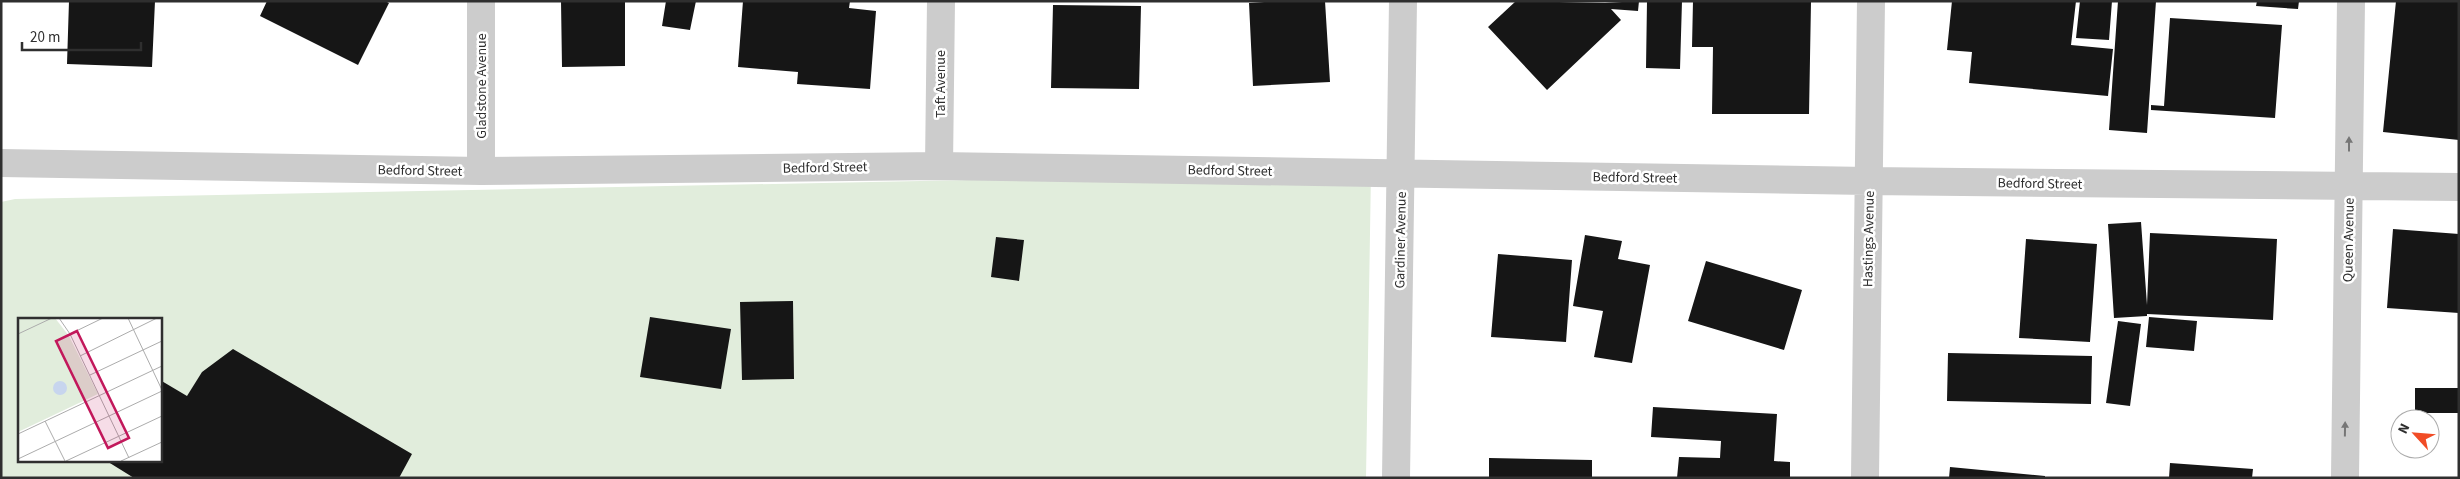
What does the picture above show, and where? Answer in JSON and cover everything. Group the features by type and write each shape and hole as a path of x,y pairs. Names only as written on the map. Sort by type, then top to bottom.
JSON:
{"street":[{"name":"Gladstone Avenue","path":"481,1 481,171"},
{"name":"Taft Avenue","path":"939,166 941,1"},
{"name":"Gardiner Avenue","path":"1396,478 1403,1"},
{"name":"Hastings Avenue","path":"1864,478 1871,1"},
{"name":"Queen Avenue","path":"2345,478 2351,1"},
{"name":"Bedford Street","path":"1,163 481,171 939,166 1400,172 1868,182 2459,187"}],"green space":[{"path":"1371,172 1366,478 1,478 1,202 15,199"}],"building":[{"path":"69,1 155,1 152,67 67,64"},
{"path":"267,1 385,1 389,3 358,65 260,16"},
{"path":"561,1 625,1 625,66 562,67"},
{"path":"666,1 696,1 690,30 662,26"},
{"path":"743,1 850,1 849,8 876,11 870,89 797,84 798,72 738,67"},
{"path":"1325,1 1330,82 1253,86 1249,3"},
{"path":"1516,1 1605,3 1639,1 1638,11 1611,9 1621,20 1547,90 1488,27"},
{"path":"1647,1 1682,1 1680,69 1646,68"},
{"path":"1693,1 1811,2 1809,114 1712,114 1713,47 1692,47"},
{"path":"1952,1 2076,1 2071,45 2113,49 2108,96 1969,83 1972,52 1947,50"},
{"path":"2080,1 2112,1 2109,40 2076,38"},
{"path":"2118,1 2156,1 2147,133 2109,130"},
{"path":"2257,1 2299,1 2298,9 2256,6"},
{"path":"2396,1 2459,1 2459,140 2383,132"},
{"path":"1053,5 1141,6 1139,89 1051,88"},
{"path":"2170,18 2282,25 2275,118 2151,110 2151,105 2164,106"},
{"path":"2141,222 2147,305 2150,233 2277,239 2273,320 2147,314 2147,316 2114,318 2108,224"},
{"path":"2393,229 2459,234 2459,313 2387,308"},
{"path":"1585,235 1622,241 1618,259 1650,265 1632,363 1594,357 1603,311 1573,306"},
{"path":"996,237 1024,240 1019,281 991,277"},
{"path":"2026,239 2097,244 2090,342 2019,338"},
{"path":"1498,254 1572,260 1566,342 1491,337"},
{"path":"1706,261 1802,290 1784,350 1688,321"},
{"path":"793,301 794,379 742,380 740,302"},
{"path":"650,317 731,329 721,389 640,377"},
{"path":"2149,317 2197,321 2194,351 2146,347"},
{"path":"2118,321 2141,324 2130,406 2106,403"},
{"path":"233,349 412,454 399,478 134,478 108,462 161,462 161,381 187,396 202,372"},
{"path":"1948,353 2092,356 2091,404 1947,401"},
{"path":"2415,388 2459,388 2459,413 2440,413 2440,409 2415,409"},
{"path":"1653,407 1777,414 1774,461 1790,462 1790,478 1677,478 1679,457 1720,458 1721,441 1651,437"},
{"path":"1489,458 1592,460 1592,478 1489,478"},
{"path":"2170,463 2253,469 2252,478 2169,478"},
{"path":"1950,467 2045,476 2045,478 1949,478"}]}
